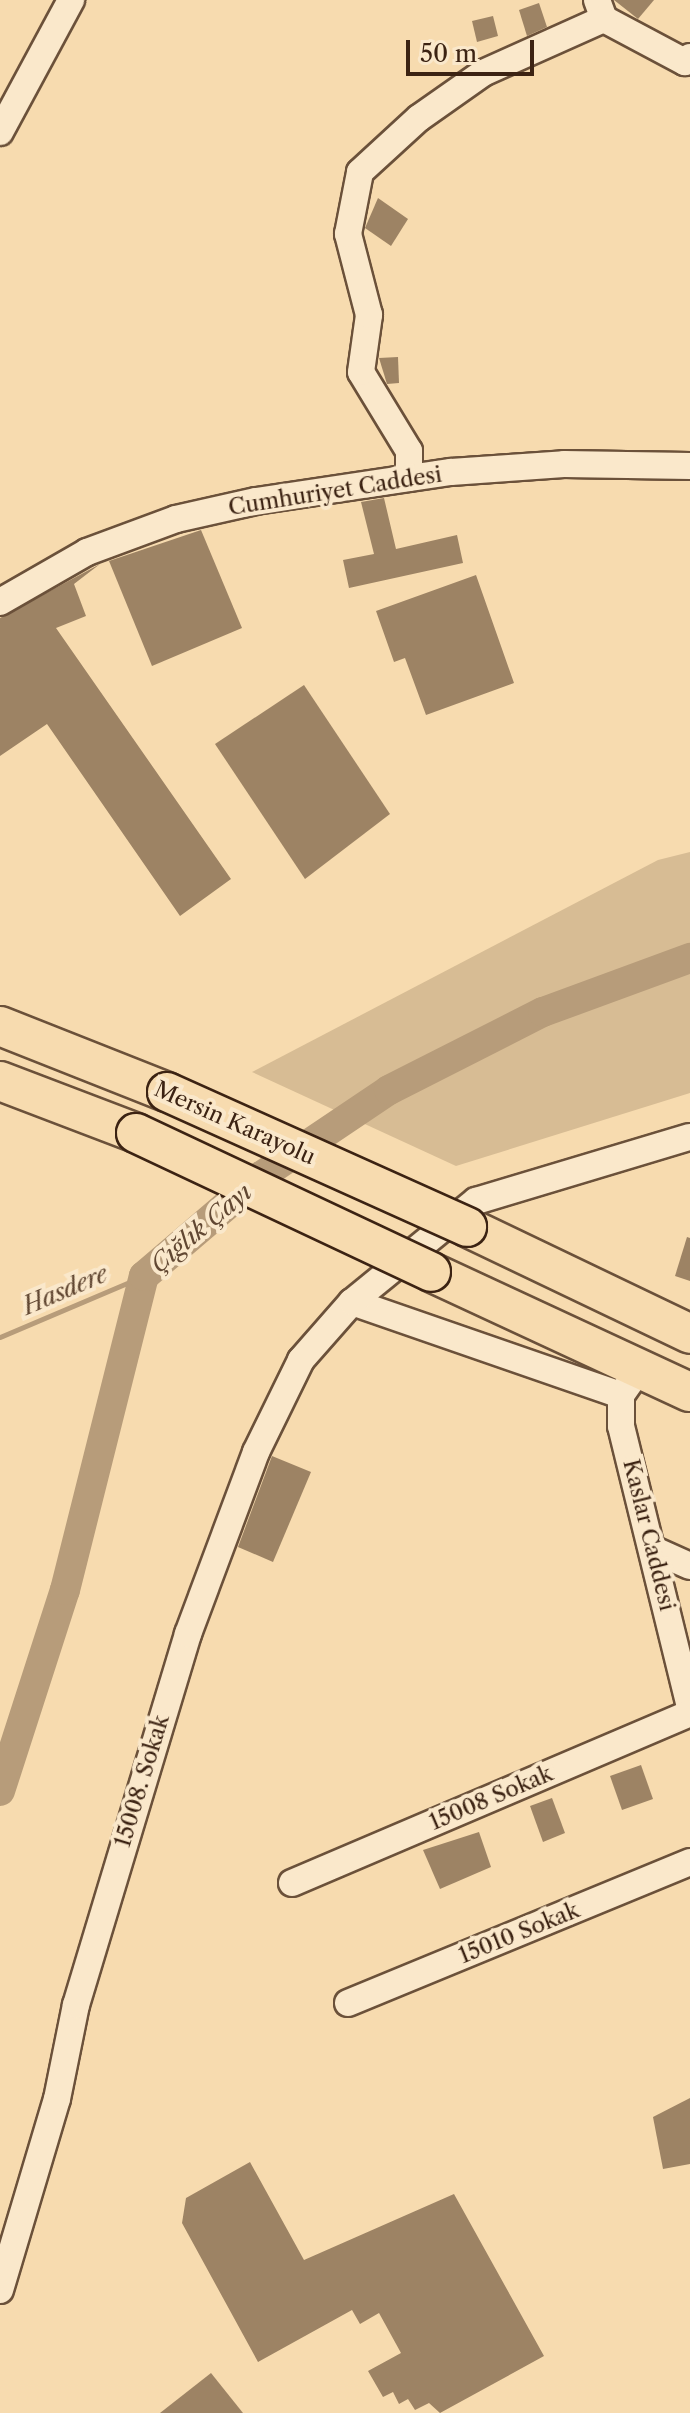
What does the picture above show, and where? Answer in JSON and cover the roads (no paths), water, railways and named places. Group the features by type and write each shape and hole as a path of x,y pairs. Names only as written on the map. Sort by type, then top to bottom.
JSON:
{"highway":[{"name":"Mersin Karayolu","path":"0,1026 167,1092 467,1227 690,1334"},
{"path":"0,1081 136,1133 431,1272 630,1382 690,1392"}],"street":[{"path":"0,132 71,0"},
{"path":"409,478 409,451 361,372 369,315 348,234 360,172 419,118 483,73 600,10 685,62 690,57"},
{"name":"Cumhuriyet Caddesi","path":"0,602 87,552 176,519 409,478 564,464 690,466"},
{"name":"15008. Sokak","path":"0,2290 57,2099 76,2005 188,1634 286,1386 319,1335 352,1302 476,1201 690,1137"},
{"path":"352,1302 630,1382"},
{"name":"Kaslar Caddesi","path":"630,1382 621,1426 690,1706"},
{"path":"654,1550 690,1566"},
{"name":"15008 Sokak","path":"292,1883 690,1713"},
{"name":"15010 Sokak","path":"348,2003 690,1862"}],"waterway":[{"name":"Çığlık Çayı","path":"0,1791 65,1590 144,1276 261,1176 389,1090 543,1012 690,958"},
{"name":"Hasdere","path":"0,1337 144,1276"}]}
